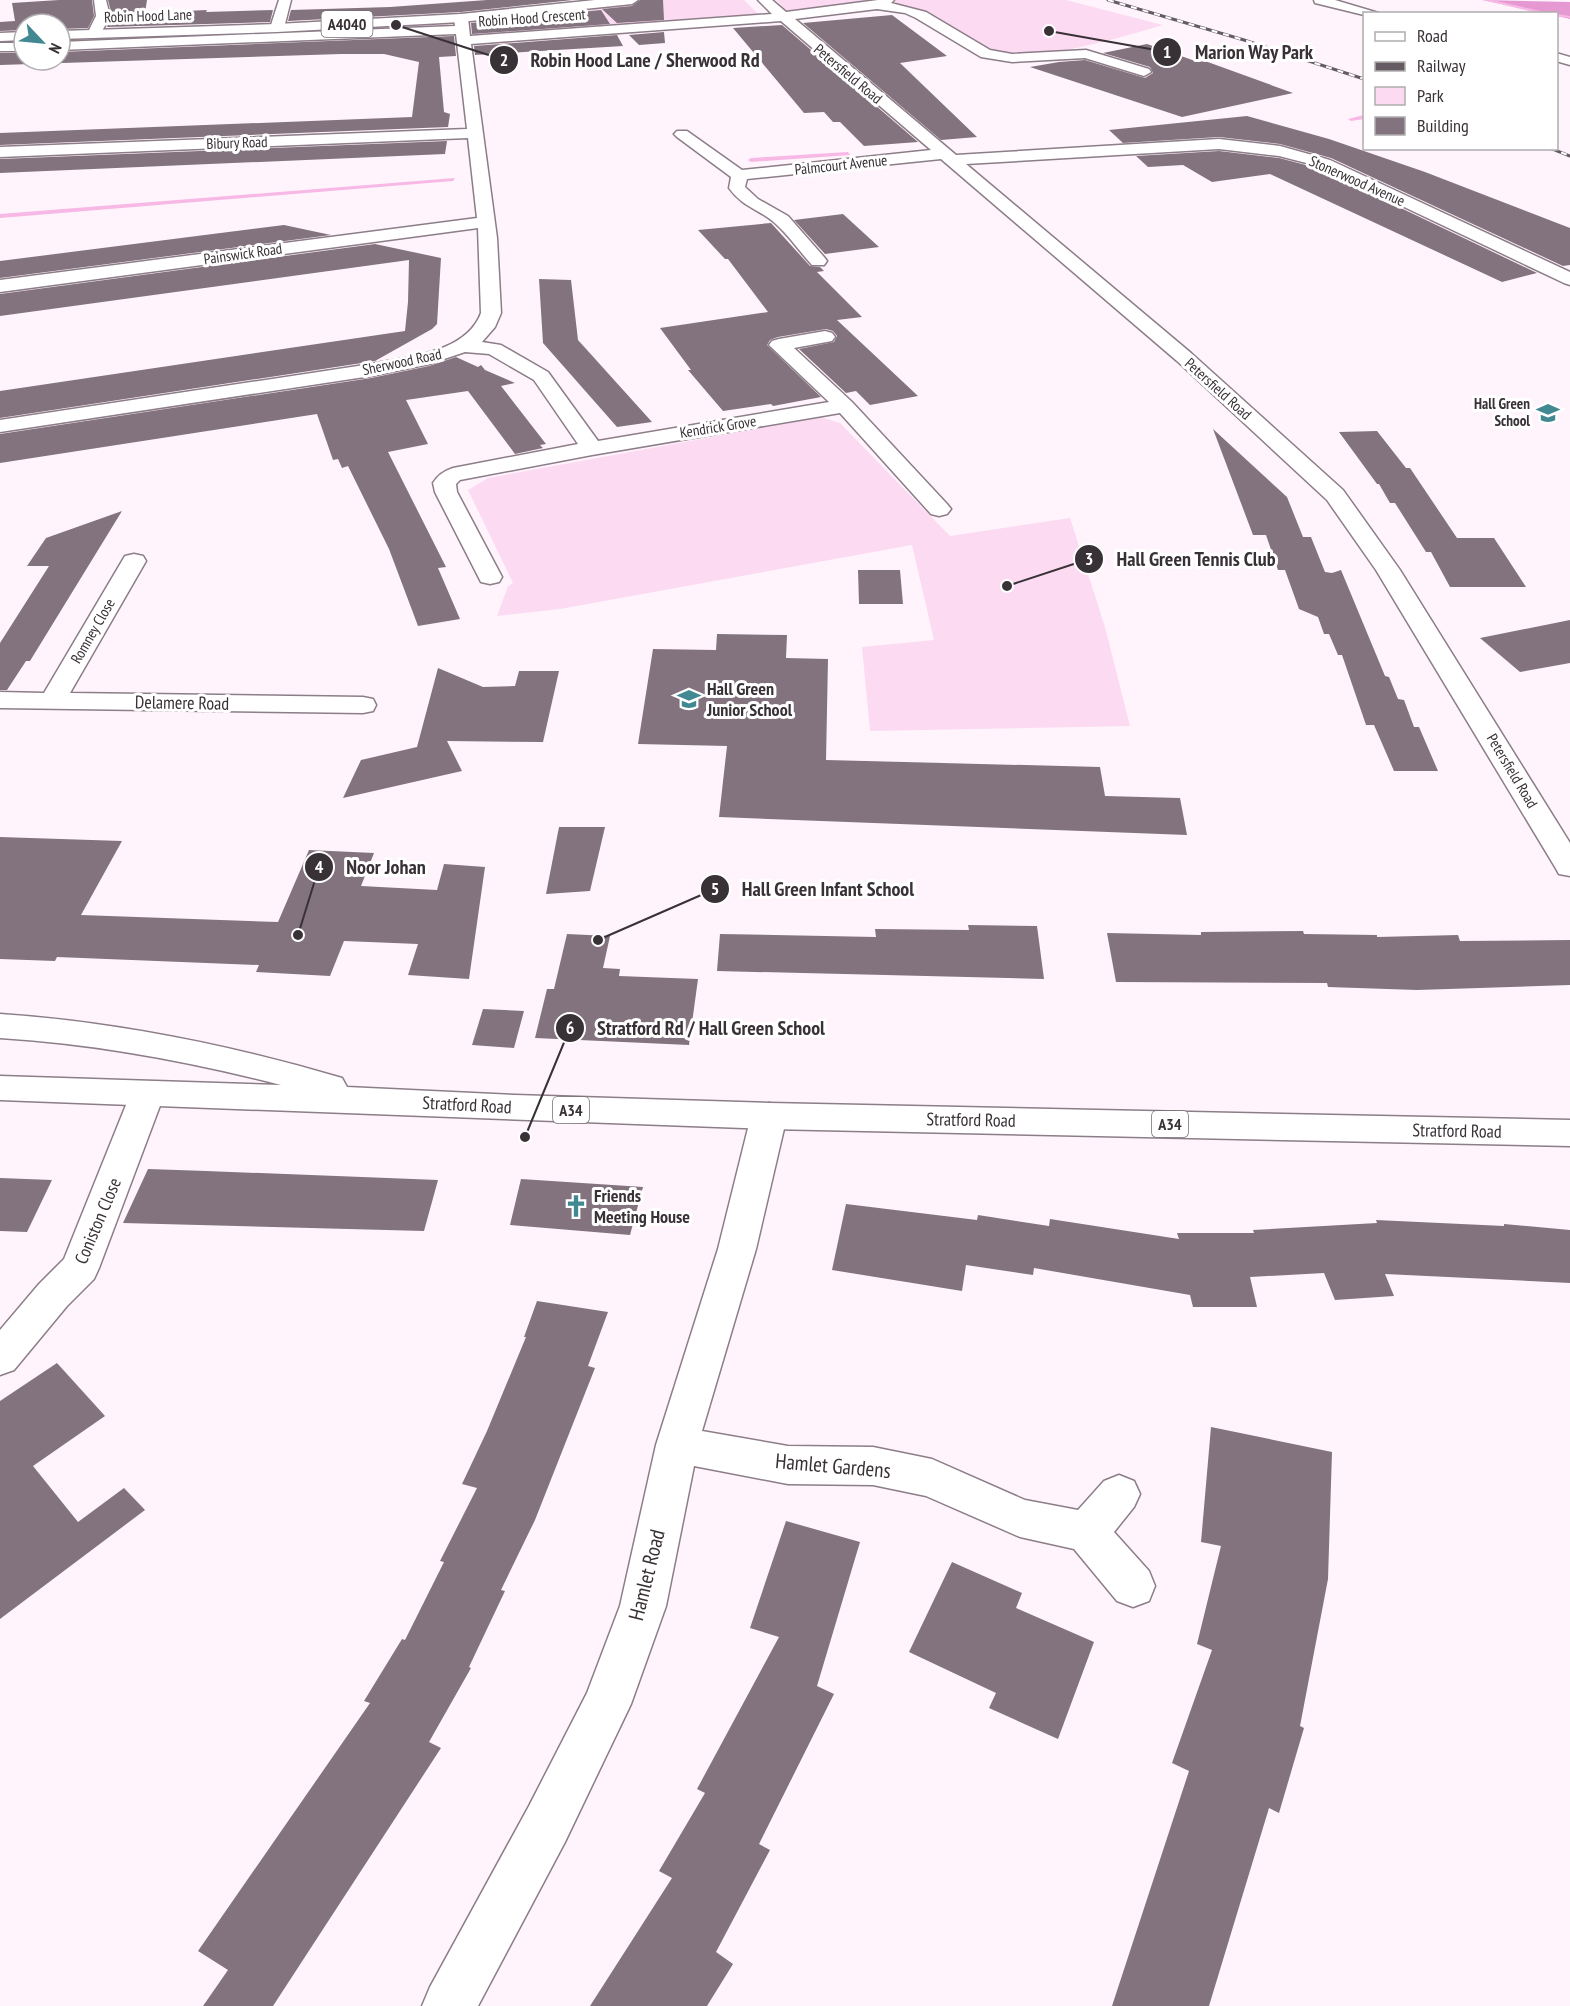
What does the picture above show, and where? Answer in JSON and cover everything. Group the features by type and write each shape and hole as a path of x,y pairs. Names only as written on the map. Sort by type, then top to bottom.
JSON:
{"main road":[{"path":"94,34 103,16 100,0"},
{"path":"277,28 285,0"},
{"name":"Robin Hood Lane","path":"72,45 462,29 632,0"},
{"name":"Petersfield Road","path":"764,0 781,17 1184,357 1335,495 1388,570 1570,867"},
{"path":"1320,0 1368,12"},
{"name":"Robin Hood Crescent","path":"462,29 781,17 883,2 921,15 986,54 1012,58 1086,54 1151,70 1130,76"},
{"name":"Robin Hood Lane","path":"72,35 277,28 462,29"},
{"name":"Sherwood Road","path":"0,426 370,370 427,358 464,346 485,330 490,322 485,222 462,29"},
{"name":"Bibury Road","path":"0,152 474,133"},
{"path":"682,134 739,175 737,188 752,203 782,219 815,257 791,256"},
{"name":"Stonerwood Avenue","path":"946,157 1210,144 1280,151 1324,163 1570,279"},
{"name":"Palmcourt Avenue","path":"739,175 946,157"},
{"name":"Painswick Road","path":"0,286 485,222"},
{"path":"756,349 825,337"},
{"path":"779,345 845,406 939,509"},
{"path":"464,346 494,349 542,376 592,448"},
{"name":"Kendrick Grove","path":"490,577 446,492 444,472 845,406"},
{"name":"Romney Close","path":"52,701 134,561"},
{"name":"Delamere Road","path":"0,700 363,705"},
{"name":"Stratford Road","path":"0,1026 54,1028 167,1046 273,1070 372,1100"},
{"name":"Coniston Close","path":"0,1358 52,1295 80,1268 167,1046"},
{"name":"Stratford Road","path":"0,1088 769,1116 1570,1133"},
{"name":"Hamlet Road","path":"449,2006 607,1704 643,1606 677,1445 737,1249 769,1116"},
{"name":"Hamlet Gardens","path":"677,1445 788,1465 873,1466 932,1478 1020,1518 1088,1532"},
{"path":"1119,1494 1088,1532 1133,1586"}],"green space":[{"path":"651,0 744,0 758,14 476,34 478,23 482,20"},
{"path":"776,0 880,0 788,12"},
{"path":"895,0 1066,0 1163,25 1075,48 1026,55 1004,54 987,49 932,18 897,5"},
{"path":"440,22 450,25 72,43 72,37"},
{"path":"821,417 840,423 950,536 1070,518 1105,627 1130,726 870,731 862,647 934,640 912,545 560,609 497,616 508,586 513,583 468,490 488,478"}],"shaded area":[{"path":"1482,0 1570,2 1570,19 1558,16 1558,12 1540,12"}],"building":[{"path":"92,0 94,16 88,28 72,29 72,12 14,12 12,3"},
{"path":"108,0 147,0 145,13 273,10 270,22 107,27 112,15"},
{"path":"487,0 573,0 461,12 288,21 291,10 390,7"},
{"path":"640,0 663,0 664,20 617,23 602,9 632,6"},
{"path":"601,10 610,24 472,34 471,23"},
{"path":"892,15 947,56 900,63 977,137 941,140 803,23"},
{"path":"12,21 12,30 0,31 0,22"},
{"path":"782,25 918,142 864,146 840,122 833,122 824,112 804,113 733,28"},
{"path":"664,32 665,43 639,45 629,35"},
{"path":"617,35 623,46 475,55 474,46"},
{"path":"454,36 456,56 439,57 444,112 450,114 448,127 0,145 0,133 412,117 419,62 384,54 341,54 72,63 72,52"},
{"path":"1147,44 1198,62 1205,61 1293,93 1182,117 1030,67 1085,60 1145,78 1153,73 1150,67 1103,53"},
{"path":"0,53 12,53 12,65 0,65"},
{"path":"1247,116 1329,139 1425,172 1570,228 1570,265 1563,266 1331,158 1280,144 1219,137 1123,143 1109,130"},
{"path":"447,141 445,154 0,173 0,159"},
{"path":"1219,151 1279,158 1317,168 1537,273 1502,282 1270,174 1212,182 1183,165 1148,167 1136,156"},
{"path":"843,214 879,247 825,254 794,220"},
{"path":"771,223 810,266 820,267 824,271 817,272 862,317 837,320 918,396 870,405 856,391 846,393 799,349 834,342 837,336 833,331 826,329 778,337 770,340 767,345 821,397 773,406 771,404 723,411 688,370 691,370 660,328 768,312 728,259 725,259 698,230"},
{"path":"284,225 331,235 0,278 0,261"},
{"path":"375,244 441,258 437,324 375,361 0,418 0,391 405,331 409,260 0,316 0,294"},
{"path":"539,279 571,280 578,340 652,422 617,427 543,343"},
{"path":"456,357 478,367 481,365 485,370 515,383 501,386 546,444 540,445 543,448 515,454 468,391 406,400 428,444 388,452 446,567 438,568 460,619 418,626 389,549 348,466 342,468 338,459 333,460 317,414 0,463 0,434 371,378 429,366"},
{"path":"1213,429 1287,497 1303,537 1311,537 1325,572 1332,573 1341,570 1385,676 1389,677 1398,699 1404,700 1414,727 1419,727 1438,771 1394,771 1374,725 1366,725 1342,655 1338,655 1329,634 1324,634 1318,617 1299,609 1285,570 1278,570 1266,535 1253,535"},
{"path":"1377,431 1406,468 1410,468 1457,538 1494,538 1526,587 1450,587 1431,552 1426,552 1395,503 1390,503 1379,484 1339,432"},
{"path":"122,511 30,661 26,661 7,690 0,690 0,643 49,566 27,566 46,538"},
{"path":"858,570 900,570 903,604 859,604"},
{"path":"1570,620 1570,663 1520,672 1480,638"},
{"path":"717,634 787,635 786,658 828,659 826,760 1100,767 1105,796 1180,798 1187,835 719,817 727,746 638,744 653,649 716,650"},
{"path":"438,668 483,687 515,686 519,671 559,671 543,742 447,741 462,771 343,798 361,760 417,747"},
{"path":"559,827 605,827 590,891 546,894"},
{"path":"0,837 122,841 81,915 278,922 309,850 374,853 361,886 437,890 444,864 485,867 469,979 408,975 418,944 344,941 330,976 256,972 259,965 57,957 55,961 0,959"},
{"path":"968,925 1037,926 1044,979 717,971 720,934 876,937 875,929 969,930"},
{"path":"1303,931 1304,934 1377,935 1377,937 1458,935 1460,941 1570,940 1570,985 1417,990 1328,987 1327,983 1116,982 1107,933 1201,935 1201,932"},
{"path":"567,934 610,936 603,968 620,969 619,976 698,979 689,1045 535,1038 547,989 554,989"},
{"path":"483,1009 524,1011 514,1048 472,1045"},
{"path":"148,1169 438,1180 424,1231 123,1223"},
{"path":"0,1178 52,1180 27,1232 0,1231"},
{"name":"Friends Meeting House","path":"521,1179 643,1187 630,1235 510,1225"},
{"path":"846,1204 977,1220 978,1215 1049,1226 1050,1219 1179,1239 1177,1233 1254,1233 1253,1230 1377,1223 1376,1220 1504,1226 1504,1224 1570,1230 1570,1283 1385,1274 1394,1296 1335,1300 1324,1273 1250,1277 1257,1307 1193,1307 1190,1295 1034,1268 1033,1275 966,1265 962,1291 832,1270"},
{"path":"537,1301 608,1312 588,1366 595,1368 535,1520 501,1590 505,1591 469,1667 471,1668 429,1742 441,1748 273,2006 203,2006 228,1970 198,1951 370,1703 364,1701 402,1639 405,1640 444,1562 440,1561 477,1488 462,1484 526,1337 524,1337"},
{"path":"57,1363 105,1416 33,1466 78,1522 124,1488 145,1510 0,1619 0,1401"},
{"path":"1211,1427 1332,1452 1328,1579 1300,1726 1304,1728 1279,1813 1269,1808 1209,2006 1112,2006 1189,1771 1172,1763 1212,1650 1197,1644 1221,1546 1201,1542"},
{"path":"786,1521 860,1542 817,1686 834,1694 759,1844 770,1850 716,1952 733,1964 707,2006 590,2006 672,1878 659,1871 705,1793 697,1789 779,1637 750,1628"},
{"path":"952,1562 1022,1593 1016,1608 1094,1642 1058,1739 989,1708 996,1693 909,1652"}],"waterway":[{"path":"1485,0 1542,12"},
{"path":"1558,15 1570,17"},
{"path":"1351,119 1363,117"},
{"path":"751,160 848,154"},
{"path":"0,216 453,179"}],"railway":[{"path":"1108,0 1244,40 1363,79"},
{"path":"1555,150 1570,156"}],"place":[{"name":"Robin Hood Lane / Sherwood Rd","path":"396,25"},
{"name":"Marion Way Park","path":"1049,31"},
{"name":"Hall Green School","path":"1548,413"},
{"name":"Hall Green Tennis Club","path":"1007,586"},
{"name":"Hall Green Junior School","path":"689,699"},
{"name":"Noor Johan","path":"298,935"},
{"name":"Hall Green Infant School","path":"598,940"},
{"name":"Stratford Rd / Hall Green School","path":"525,1137"},
{"name":"Friends Meeting House","path":"576,1206"}]}
